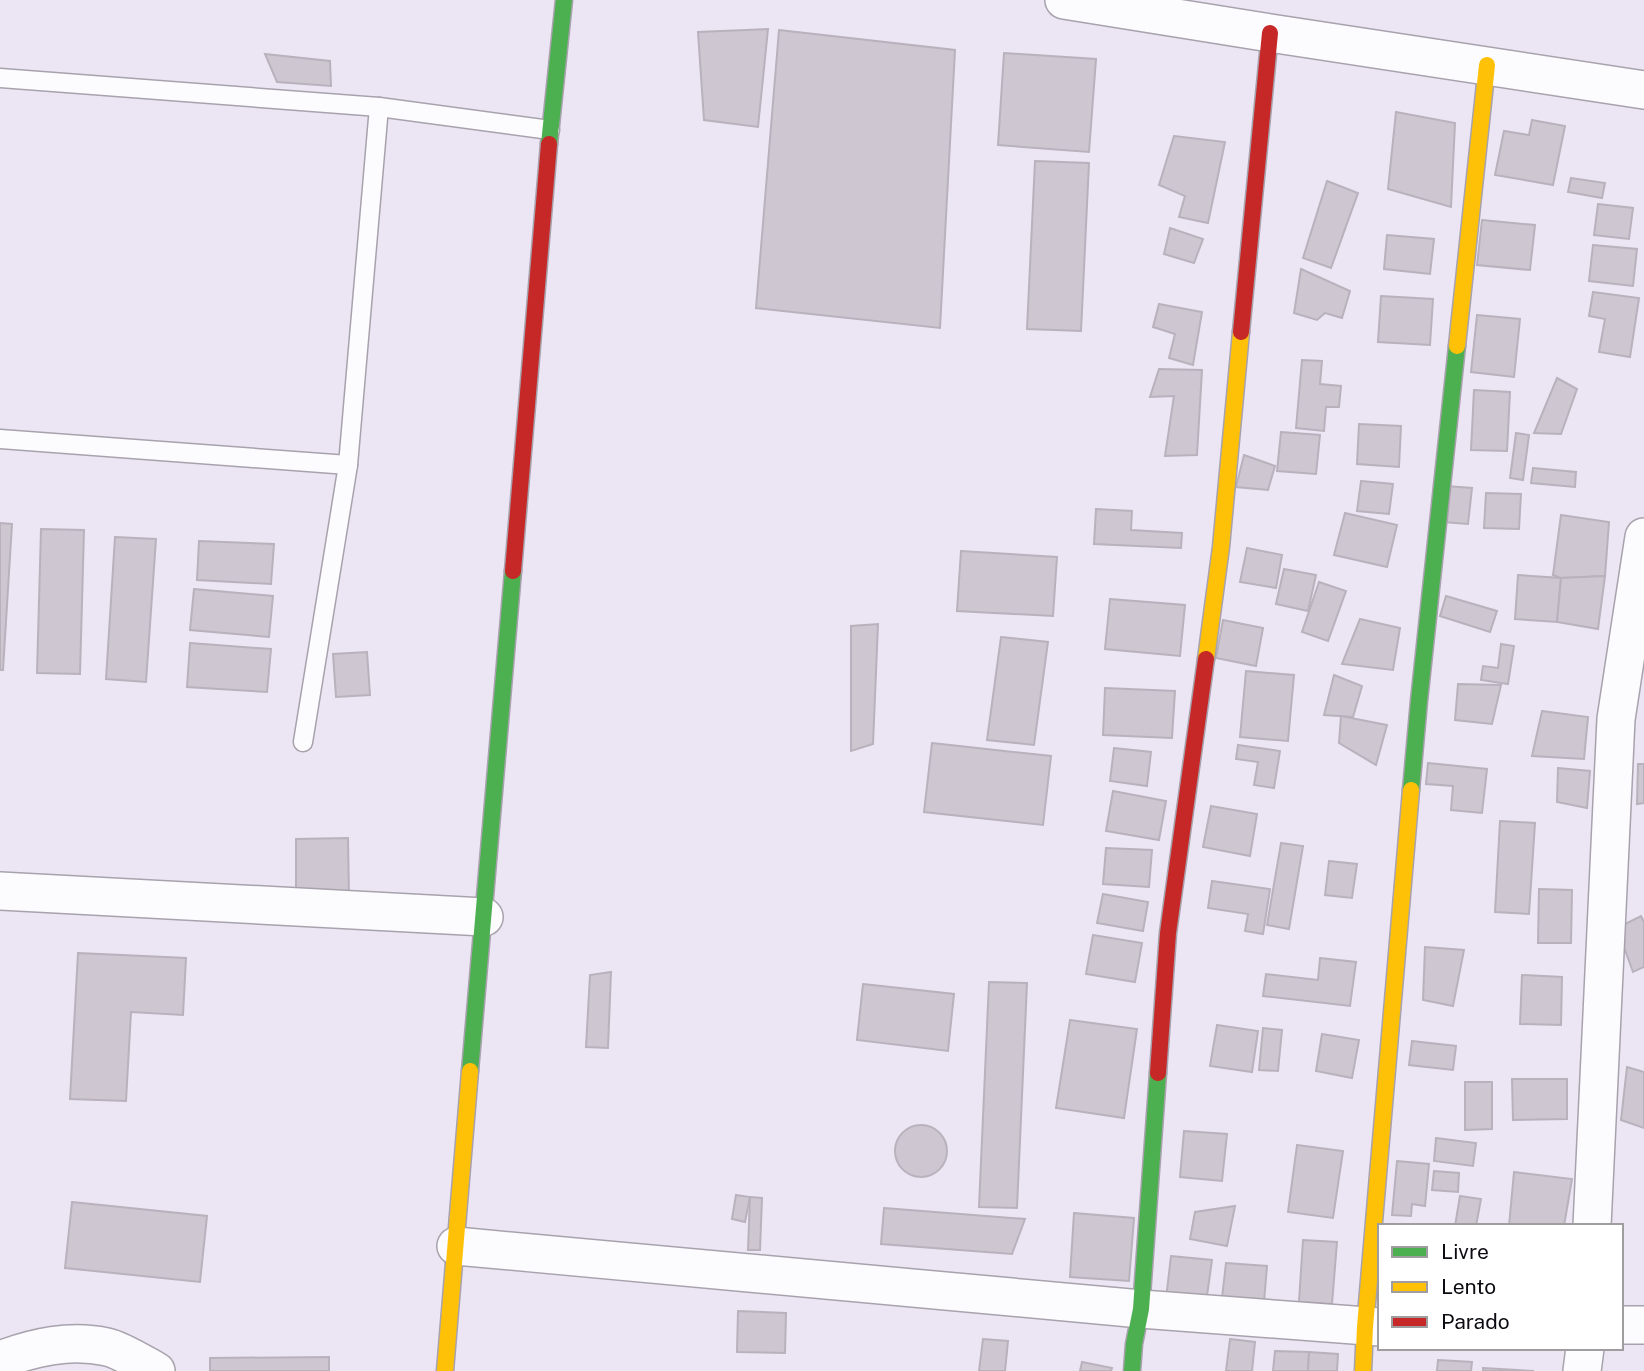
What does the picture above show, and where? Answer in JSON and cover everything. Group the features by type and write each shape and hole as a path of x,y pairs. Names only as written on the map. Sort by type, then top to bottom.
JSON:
{"street":[{"path":"446,1371 550,130 564,0"},
{"path":"1064,0 1644,90"},
{"path":"1132,1371 1134,1344 1142,1309 1168,933 1221,547 1270,33"},
{"path":"1381,1224 1419,701 1487,65"},
{"path":"1592,1224 1616,719 1644,537"},
{"path":"0,891 484,917"},
{"path":"456,1246 1142,1309 1373,1327"},
{"path":"1363,1371 1373,1327 1378,1259"},
{"path":"1623,1325 1644,1325"},
{"path":"0,1360 33,1349 66,1343 109,1347 156,1371"},
{"path":"1582,1371 1585,1350"}],"lane":[{"path":"0,78 379,107 550,130"},
{"path":"303,742 348,465 379,107"},
{"path":"0,439 348,465"}],"building":[{"path":"768,29 758,127 704,120 698,32"},
{"path":"779,30 955,50 940,328 756,308"},
{"path":"1004,53 1096,59 1089,152 998,145"},
{"path":"265,54 330,61 331,86 277,82"},
{"path":"1396,112 1455,123 1451,207 1388,189"},
{"path":"1532,120 1565,126 1553,185 1495,175 1504,131 1529,135"},
{"path":"1174,136 1225,142 1208,223 1179,217 1185,196 1159,185"},
{"path":"1035,161 1089,163 1081,331 1027,329"},
{"path":"1571,178 1605,183 1602,198 1568,192"},
{"path":"1327,181 1358,193 1331,268 1303,258"},
{"path":"1598,204 1633,208 1629,239 1594,235"},
{"path":"1482,220 1535,225 1530,270 1477,265"},
{"path":"1170,228 1203,239 1194,263 1164,254"},
{"path":"1387,235 1434,239 1430,274 1384,269"},
{"path":"1593,245 1637,249 1633,286 1589,281"},
{"path":"1301,269 1350,291 1342,318 1325,313 1317,320 1294,313"},
{"path":"1593,292 1639,298 1630,357 1599,352 1605,319 1589,316"},
{"path":"1381,296 1433,299 1430,345 1378,342"},
{"path":"1159,304 1202,312 1193,365 1169,358 1175,334 1153,327"},
{"path":"1477,315 1520,319 1514,377 1471,372"},
{"path":"1302,360 1322,361 1320,384 1341,386 1339,407 1326,407 1324,431 1296,428"},
{"path":"1159,369 1202,370 1197,455 1165,456 1174,396 1150,397"},
{"path":"1557,378 1577,389 1561,434 1534,433"},
{"path":"1474,390 1510,392 1507,451 1471,450"},
{"path":"1359,424 1401,426 1399,467 1357,464"},
{"path":"1281,432 1320,435 1316,474 1277,471"},
{"path":"1516,433 1529,435 1523,480 1510,478"},
{"path":"1244,455 1275,466 1268,490 1236,487"},
{"path":"1533,468 1576,472 1575,487 1531,483"},
{"path":"1361,481 1393,484 1389,514 1357,511"},
{"path":"1446,486 1472,488 1468,524 1443,522"},
{"path":"1486,493 1521,494 1519,529 1484,528"},
{"path":"1096,509 1132,511 1131,530 1182,533 1181,548 1094,544"},
{"path":"1345,513 1397,525 1387,567 1334,555"},
{"path":"1561,515 1609,522 1605,576 1561,578 1553,575"},
{"path":"0,523 12,524 3,670 0,670"},
{"path":"41,529 84,530 80,674 37,673"},
{"path":"115,537 156,539 146,682 106,679"},
{"path":"199,541 274,544 271,584 197,580"},
{"path":"1247,548 1282,555 1276,588 1240,582"},
{"path":"961,551 1057,557 1053,616 957,611"},
{"path":"1284,569 1316,575 1308,611 1276,604"},
{"path":"1518,575 1561,578 1557,622 1515,619"},
{"path":"1605,576 1598,629 1557,622 1561,578"},
{"path":"1319,582 1346,591 1328,641 1302,632"},
{"path":"194,589 273,596 269,637 190,630"},
{"path":"1446,596 1497,611 1490,632 1440,616"},
{"path":"1110,599 1185,605 1180,656 1105,649"},
{"path":"1360,619 1400,628 1393,670 1342,664"},
{"path":"1223,620 1263,628 1256,666 1216,658"},
{"path":"878,624 873,744 851,751 851,626"},
{"path":"1001,637 1048,642 1034,745 987,740"},
{"path":"190,643 271,649 267,692 187,687"},
{"path":"1501,644 1514,646 1508,684 1481,680 1483,666 1498,668"},
{"path":"367,652 370,695 336,697 333,654"},
{"path":"1246,671 1294,675 1288,741 1240,737"},
{"path":"1334,675 1362,686 1353,717 1324,715"},
{"path":"1458,684 1501,685 1492,724 1455,720"},
{"path":"1105,688 1175,691 1172,738 1103,735"},
{"path":"1542,711 1588,717 1584,759 1532,756"},
{"path":"1341,716 1387,725 1376,765 1339,743"},
{"path":"932,743 1051,756 1043,825 924,812"},
{"path":"1238,745 1280,751 1274,788 1254,785 1258,762 1236,759"},
{"path":"1114,748 1151,752 1147,786 1110,781"},
{"path":"1428,763 1487,769 1482,813 1451,810 1453,786 1426,784"},
{"path":"1638,764 1644,764 1644,803 1637,804"},
{"path":"1558,768 1590,771 1587,808 1557,802"},
{"path":"1113,791 1166,801 1159,840 1106,831"},
{"path":"1211,806 1257,814 1250,856 1203,847"},
{"path":"1500,821 1535,823 1529,914 1495,912"},
{"path":"348,838 349,897 296,898 296,839"},
{"path":"1281,843 1303,846 1289,929 1267,925"},
{"path":"1106,848 1152,850 1149,887 1103,884"},
{"path":"1329,861 1357,864 1352,898 1325,895"},
{"path":"1212,881 1270,889 1263,934 1245,931 1248,914 1208,908"},
{"path":"1539,889 1572,890 1571,943 1538,943"},
{"path":"1103,894 1148,902 1143,931 1097,923"},
{"path":"1641,916 1644,922 1644,967 1633,972 1617,928"},
{"path":"1093,935 1142,943 1135,982 1086,974"},
{"path":"1425,947 1464,950 1453,1006 1423,1000"},
{"path":"78,953 186,958 183,1015 131,1012 126,1101 70,1099"},
{"path":"1320,958 1356,962 1350,1006 1263,996 1266,974 1318,980"},
{"path":"611,972 608,1048 586,1047 590,975"},
{"path":"1522,975 1562,977 1561,1025 1520,1024"},
{"path":"989,982 1027,983 1017,1208 979,1207"},
{"path":"863,984 954,994 948,1051 857,1040"},
{"path":"1070,1020 1137,1029 1124,1118 1056,1108"},
{"path":"1217,1025 1258,1031 1252,1072 1210,1066"},
{"path":"1263,1028 1282,1030 1278,1071 1259,1070"},
{"path":"1322,1034 1359,1040 1352,1078 1316,1071"},
{"path":"1412,1041 1456,1046 1453,1070 1409,1065"},
{"path":"1627,1067 1644,1072 1644,1128 1621,1120"},
{"path":"1512,1079 1567,1079 1567,1119 1513,1120"},
{"path":"1465,1082 1492,1082 1492,1129 1465,1130"},
{"path":"921,1125 940,1132 947,1151 940,1170 921,1177 902,1170 895,1151 902,1132"},
{"path":"1184,1131 1227,1134 1222,1181 1180,1177"},
{"path":"1436,1138 1476,1143 1473,1166 1434,1161"},
{"path":"1297,1145 1343,1151 1333,1218 1288,1212"},
{"path":"1397,1161 1429,1164 1425,1206 1412,1204 1411,1216 1392,1215"},
{"path":"1434,1171 1459,1173 1458,1192 1432,1190"},
{"path":"1514,1172 1572,1179 1564,1224 1509,1224"},
{"path":"736,1195 750,1197 745,1222 732,1219"},
{"path":"1460,1196 1481,1199 1476,1224 1455,1224"},
{"path":"750,1197 762,1198 760,1250 748,1250"},
{"path":"72,1202 207,1216 200,1282 65,1268"},
{"path":"1235,1206 1227,1246 1190,1239 1195,1212"},
{"path":"884,1208 1025,1219 1012,1254 881,1244"},
{"path":"1074,1213 1134,1218 1129,1281 1070,1277"},
{"path":"1303,1240 1337,1242 1332,1304 1299,1302"},
{"path":"1171,1256 1212,1260 1206,1303 1166,1299"},
{"path":"1226,1263 1267,1266 1264,1302 1222,1298"},
{"path":"738,1311 786,1313 785,1353 737,1352"},
{"path":"983,1339 1008,1341 1005,1371 979,1371"},
{"path":"1230,1339 1255,1342 1252,1371 1226,1371"},
{"path":"1275,1351 1309,1352 1308,1371 1273,1371"},
{"path":"1309,1352 1338,1354 1337,1371 1308,1371"},
{"path":"329,1357 329,1371 210,1371 210,1358"},
{"path":"1438,1360 1472,1362 1471,1371 1437,1371"},
{"path":"1082,1362 1112,1368 1111,1371 1080,1371"},
{"path":"1483,1368 1534,1371 1483,1371"}],"traffic: fast":[{"path":"549,144 564,0"},
{"path":"1411,790 1457,346"},
{"path":"470,1071 513,571"},
{"path":"1132,1371 1141,1309 1158,1073"}],"traffic: slow":[{"path":"1457,346 1487,65"},
{"path":"1206,659 1221,547 1241,332"},
{"path":"1363,1371 1411,790"},
{"path":"445,1371 470,1071"}],"traffic: jam":[{"path":"1241,332 1270,33"},
{"path":"513,571 549,144"},
{"path":"1158,1073 1168,933 1206,659"}]}
